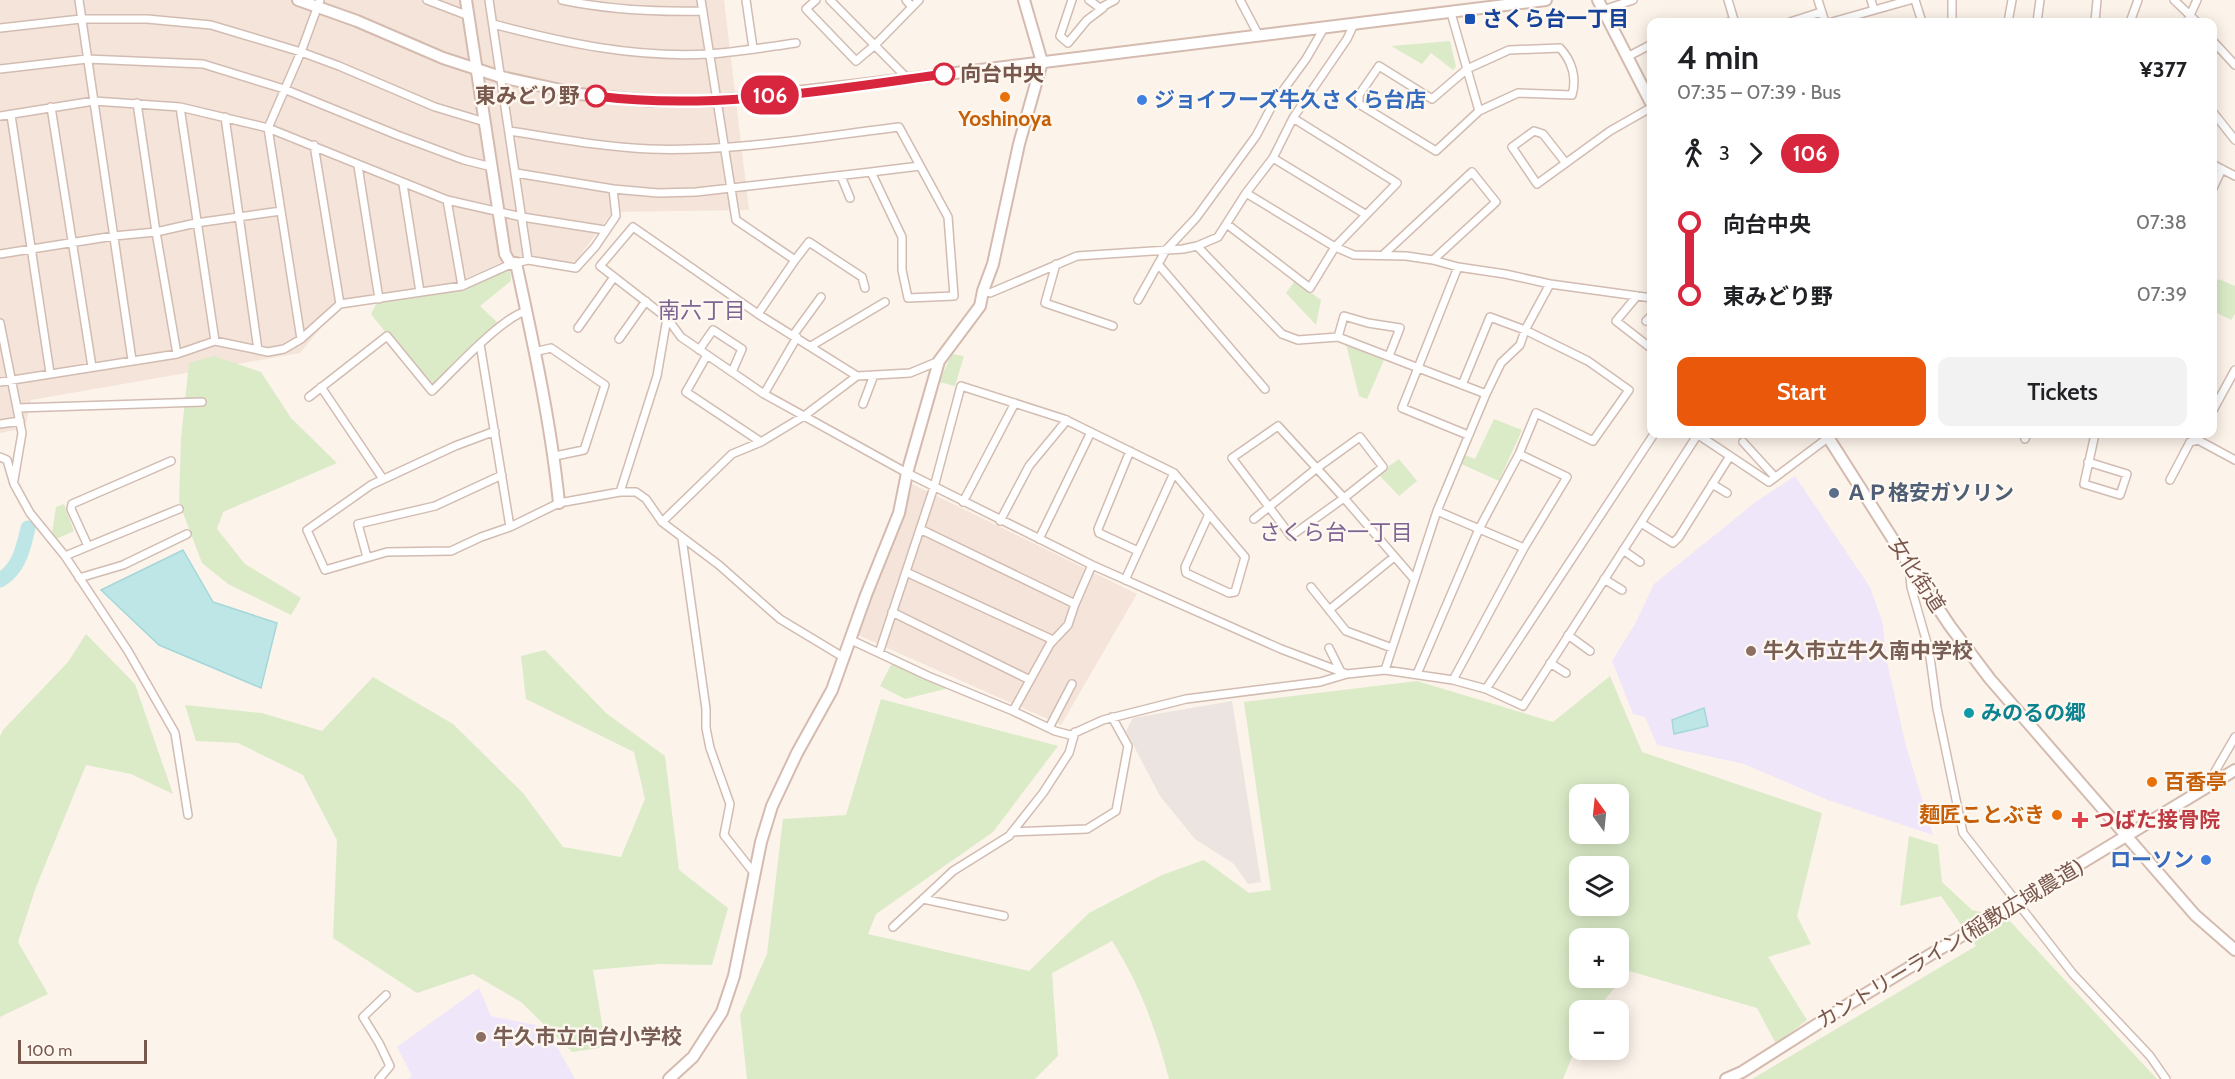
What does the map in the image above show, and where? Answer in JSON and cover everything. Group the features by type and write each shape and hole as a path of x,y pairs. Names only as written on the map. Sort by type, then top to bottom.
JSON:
{"street":[{"path":"79,0 132,360"},
{"path":"298,0 319,3 443,58 501,77 542,87 650,101 717,100 908,79 1545,0"},
{"path":"428,0 469,16"},
{"path":"466,0 505,254 513,264 526,311 555,456 560,503"},
{"path":"489,0 528,260"},
{"path":"562,0 614,9 703,11"},
{"path":"701,0 736,220 795,260"},
{"path":"746,0 753,48"},
{"path":"816,0 806,9 856,61 919,0"},
{"path":"830,0 908,79"},
{"path":"906,0 912,7"},
{"path":"669,1079 693,1057 722,1012 734,976 754,873 772,806 797,753 832,690 849,639 900,513 907,473 939,361 980,306 993,264 1019,144 1042,62 1024,0"},
{"path":"1072,0 1060,36 1068,43 1087,20 1115,0"},
{"path":"1089,0 1103,8"},
{"path":"1240,0 1259,36"},
{"path":"1633,0 1600,5 1647,95"},
{"path":"1728,0 1733,18"},
{"path":"1818,0 1823,18"},
{"path":"1871,0 1874,10"},
{"path":"1846,18 1910,0"},
{"path":"1915,0 1921,18"},
{"path":"1952,18 1953,0"},
{"path":"2009,18 2012,0"},
{"path":"2038,18 2040,0"},
{"path":"2095,18 2097,0"},
{"path":"2131,18 2138,0"},
{"path":"2174,0 2193,18"},
{"path":"2189,18 2197,0"},
{"path":"302,339 268,128 302,52 319,3"},
{"path":"1802,18 1821,12"},
{"path":"1451,13 1479,111"},
{"path":"0,28 81,19 147,19 211,25 302,52 435,107 485,122"},
{"path":"493,24 542,38 603,49 646,53 709,54 796,43"},
{"path":"983,291 990,293 1077,256 1197,246 1218,237 1228,225 1246,193 1273,158 1293,118 1347,39 1354,24"},
{"path":"1138,300 1166,250 1196,218 1256,136 1273,104 1306,59 1324,28"},
{"path":"2217,45 2235,65"},
{"path":"1627,57 1647,47"},
{"path":"1560,48 1567,56 1576,82 1572,95 1518,93 1479,111 1436,151 1359,104 1359,95 1379,66 1432,99 1467,69 1509,50 1560,48"},
{"path":"0,69 87,59 203,64 284,89 397,135 464,160 492,167"},
{"path":"0,116 51,106 94,101 180,107 268,128 447,200 522,218 605,230"},
{"path":"137,103 177,354"},
{"path":"51,106 92,367"},
{"path":"1565,162 1543,135 1534,131 1512,147 1537,184 1647,106"},
{"path":"180,107 215,341"},
{"path":"11,115 50,373"},
{"path":"225,117 258,350"},
{"path":"2217,117 2235,140"},
{"path":"1228,225 1310,288 1335,247 1397,183 1293,118"},
{"path":"509,131 650,149 725,147 899,128 948,216 954,296 908,298 902,270 902,237 871,172"},
{"path":"314,145 340,304"},
{"path":"1273,158 1365,214"},
{"path":"358,165 379,299"},
{"path":"516,173 613,189 658,193 730,189 920,166"},
{"path":"2217,166 2235,176"},
{"path":"2217,180 2222,169"},
{"path":"1384,254 1472,172 1496,202 1433,260"},
{"path":"842,176 850,198"},
{"path":"403,184 420,292"},
{"path":"0,382 177,354 215,341 268,352 285,348 302,339 340,304 462,286 528,260 576,268 595,247 616,216 613,189"},
{"path":"1246,193 1335,247 1354,255 1384,254 1433,260 1458,267 1505,273 1550,284 1647,297"},
{"path":"447,200 462,286"},
{"path":"0,254 114,236 156,232 280,211"},
{"path":"857,376 758,314 633,227 600,266 667,318 681,338 764,394 907,473 1092,565 1281,649 1344,673"},
{"path":"758,314 809,242 862,277 865,288"},
{"path":"1197,246 1282,334 1298,340 1338,337 1486,394"},
{"path":"1056,264 1045,303 1113,326"},
{"path":"1158,264 1265,389"},
{"path":"1458,267 1402,408 1468,435"},
{"path":"578,328 614,277"},
{"path":"1385,670 1437,511 1468,435 1501,363 1520,345 1525,330 1550,284"},
{"path":"1637,296 1616,321 1647,345"},
{"path":"764,394 821,297"},
{"path":"620,339 646,301"},
{"path":"811,346 885,302"},
{"path":"309,397 387,336 432,391 480,344 516,314 526,311"},
{"path":"1338,337 1344,316 1368,323 1400,328 1389,356"},
{"path":"1417,674 1479,529 1519,454 1536,413 1593,441 1629,390 1588,361 1525,330 1490,317 1462,385"},
{"path":"620,492 657,376 667,318"},
{"path":"0,323 22,433 14,484"},
{"path":"699,350 713,330 742,349 732,372"},
{"path":"480,344 510,527"},
{"path":"534,352 550,348 605,386 584,450 555,456"},
{"path":"707,355 686,392 761,442"},
{"path":"662,522 732,454 761,442 804,416 857,376 910,373 939,361"},
{"path":"2217,403 2235,370"},
{"path":"863,405 874,375"},
{"path":"879,653 934,487 961,386 1067,420 1174,473 1209,514 1245,557 1235,592 1229,593 1186,573 1185,567 1209,514"},
{"path":"321,387 383,479"},
{"path":"17,408 202,402"},
{"path":"963,502 1015,403"},
{"path":"1000,521 1029,466 1067,420"},
{"path":"0,424 20,421"},
{"path":"1254,519 1268,506 1317,468 1360,438 1383,468 1344,498 1291,536 1268,506 1232,458 1278,426 1317,468 1344,498 1414,579"},
{"path":"495,431 455,446 383,479 307,530 325,570 387,552 451,551 510,527 560,503 620,492 636,492 646,499 662,522 719,565 780,619 843,657"},
{"path":"1039,539 1091,432"},
{"path":"1486,689 1651,438"},
{"path":"849,639 928,676 1070,735 1112,717 1186,699 1320,682 1344,673 1385,670 1453,680 1486,689 1522,706 1695,438"},
{"path":"1704,438 1769,482 1823,438"},
{"name":"女化街道","path":"1829,438 1950,626 1990,679 2195,915 2235,950"},
{"path":"2088,462 2127,474 2120,495 2084,484 2088,462 2094,438"},
{"path":"2170,480 2190,442 2197,438"},
{"path":"2201,438 2235,460"},
{"path":"1743,442 1775,477"},
{"path":"1130,451 1098,529 1099,533 1138,551"},
{"path":"1453,680 1524,549 1568,477 1519,454"},
{"path":"1641,523 1673,543 1730,456"},
{"path":"0,458 7,460 14,484 30,513 65,556 128,651 175,733 188,815"},
{"path":"88,546 71,509 72,504 171,461"},
{"path":"1125,579 1174,473"},
{"path":"367,557 358,524 435,506 502,475"},
{"path":"1712,484 1727,494"},
{"path":"65,556 179,509"},
{"path":"1437,511 1524,549"},
{"path":"920,529 1075,604"},
{"path":"79,578 123,565 187,534"},
{"path":"682,538 706,709 706,728 710,748 730,804 724,835 754,873"},
{"path":"1623,550 1640,562"},
{"path":"1329,610 1394,557"},
{"path":"1908,563 1911,587 1929,650 1937,708 1963,833 2073,974 2150,1056 2166,1079"},
{"path":"1014,711 1053,640 1068,625 1092,565"},
{"path":"906,572 1053,640"},
{"path":"1604,579 1622,590"},
{"path":"1311,587 1346,631 1392,648"},
{"path":"892,612 1030,680"},
{"path":"1568,635 1590,651"},
{"path":"1329,648 1344,673"},
{"path":"1550,663 1566,673"},
{"path":"1049,728 1072,684"},
{"path":"1012,832 1087,829 1116,811 1128,746 1112,717"},
{"path":"893,927 953,871 1012,832 1069,753 1075,732"},
{"path":"2204,789 2235,737"},
{"name":"カントリーライン(稲敷広域農道)","path":"1726,1079 1742,1072 2235,771"},
{"path":"923,899 1004,916"},
{"path":"379,1079 390,1066 380,1043 363,1017 386,995"}],"shaded area":[{"path":"0,0 724,0 749,210 612,212 576,261 534,257 500,263 453,284 420,292 340,304 300,353 31,400 25,428 0,433"},
{"name":"牛久市立牛久南中学校","path":"1795,476 1870,587 1883,624 1886,658 1906,746 1933,835 1828,800 1744,764 1657,745 1645,717 1633,714 1612,661 1635,624 1654,584 1757,501"},
{"path":"912,484 1137,594 1061,725 858,635"},
{"path":"1232,701 1261,882 1248,884 1234,864 1195,839 1160,796 1126,731 1133,718"},
{"name":"牛久市立向台小学校","path":"479,988 491,1016 546,1027 575,1079 408,1079 412,1076 397,1047"}],"green space":[{"path":"1450,41 1456,67 1453,70 1431,53 1422,64 1391,46"},
{"path":"510,268 511,281 480,306 498,323 497,328 430,389 371,314 376,304 467,288"},
{"path":"2218,279 2235,286 2235,314 2231,320 2217,313"},
{"path":"1295,281 1321,300 1316,325 1286,293"},
{"path":"1346,344 1384,360 1367,399 1359,396"},
{"path":"952,354 964,356 955,386 939,382"},
{"path":"214,356 261,372 291,418 337,463 223,512 217,529 245,564 301,598 291,615 228,584 202,563 179,502 181,438 189,363"},
{"path":"1494,419 1522,430 1499,481 1459,463 1462,454 1475,459"},
{"path":"1399,459 1417,481 1399,496 1378,474"},
{"path":"64,504 74,531 56,539 52,533 56,507"},
{"path":"86,634 135,684 173,794 131,774 86,765 36,887 18,942 48,994 0,1017 0,736 3,730 68,662"},
{"path":"545,650 606,713 665,756 679,870 728,908 712,965 659,964 593,970 606,1047 572,1052 521,1002 473,974 417,993 333,938 337,840 303,775 238,743 196,741 185,705 262,713 322,731 373,677 453,724 523,793 563,847 621,857 645,799 634,752 526,699 521,656"},
{"path":"892,663 949,688 905,699 880,686"},
{"path":"1610,676 1642,752 1822,813 1797,916 1811,944 1768,957 1807,1020 1776,1044 1757,1008 1629,971 1629,928 1569,928 1569,988 1615,988 1604,1000 1569,1000 1571,1060 1563,1079 1169,1079 1146,1008 1131,974 1112,941 1052,973 1058,1056 1035,1079 747,1079 740,1015 767,954 783,819 846,815 881,699 1058,746 993,832 876,914 868,934 1029,971 1089,913 1162,875 1204,860 1249,893 1271,890 1244,702 1417,681 1553,722"},
{"path":"1909,836 1938,845 1942,882 1972,910 2008,919 2157,1079 1752,1079 1976,946 1941,896 1900,906"}],"water":[{"path":"183,550 213,602 277,623 261,688 159,645 101,590"},
{"path":"1704,708 1708,726 1674,734 1672,720"}],"waterway":[{"path":"0,580 16,564 28,528"}],"bus line":[{"name":"106","path":"596,96 650,101 717,100 944,74"}],"place":[{"name":"さくら台一丁目","path":"1470,19"},
{"name":"向台中央","path":"944,74"},
{"name":"東みどり野","path":"596,96"},
{"name":"Yoshinoya","path":"1005,97"},
{"name":"ジョイフーズ牛久さくら台店","path":"1142,100"},
{"name":"ＡＰ格安ガソリン","path":"1834,493"},
{"name":"牛久市立牛久南中学校","path":"1751,651"},
{"name":"みのるの郷","path":"1969,713"},
{"name":"百香亭","path":"2152,782"},
{"name":"麺匠ことぶき","path":"2057,815"},
{"name":"つばた接骨院","path":"2080,820"},
{"name":"ローソン","path":"2206,860"},
{"name":"牛久市立向台小学校","path":"481,1037"}],"district":[{"name":"南六丁目","path":"702,310"},
{"name":"さくら台一丁目","path":"1336,532"}]}
